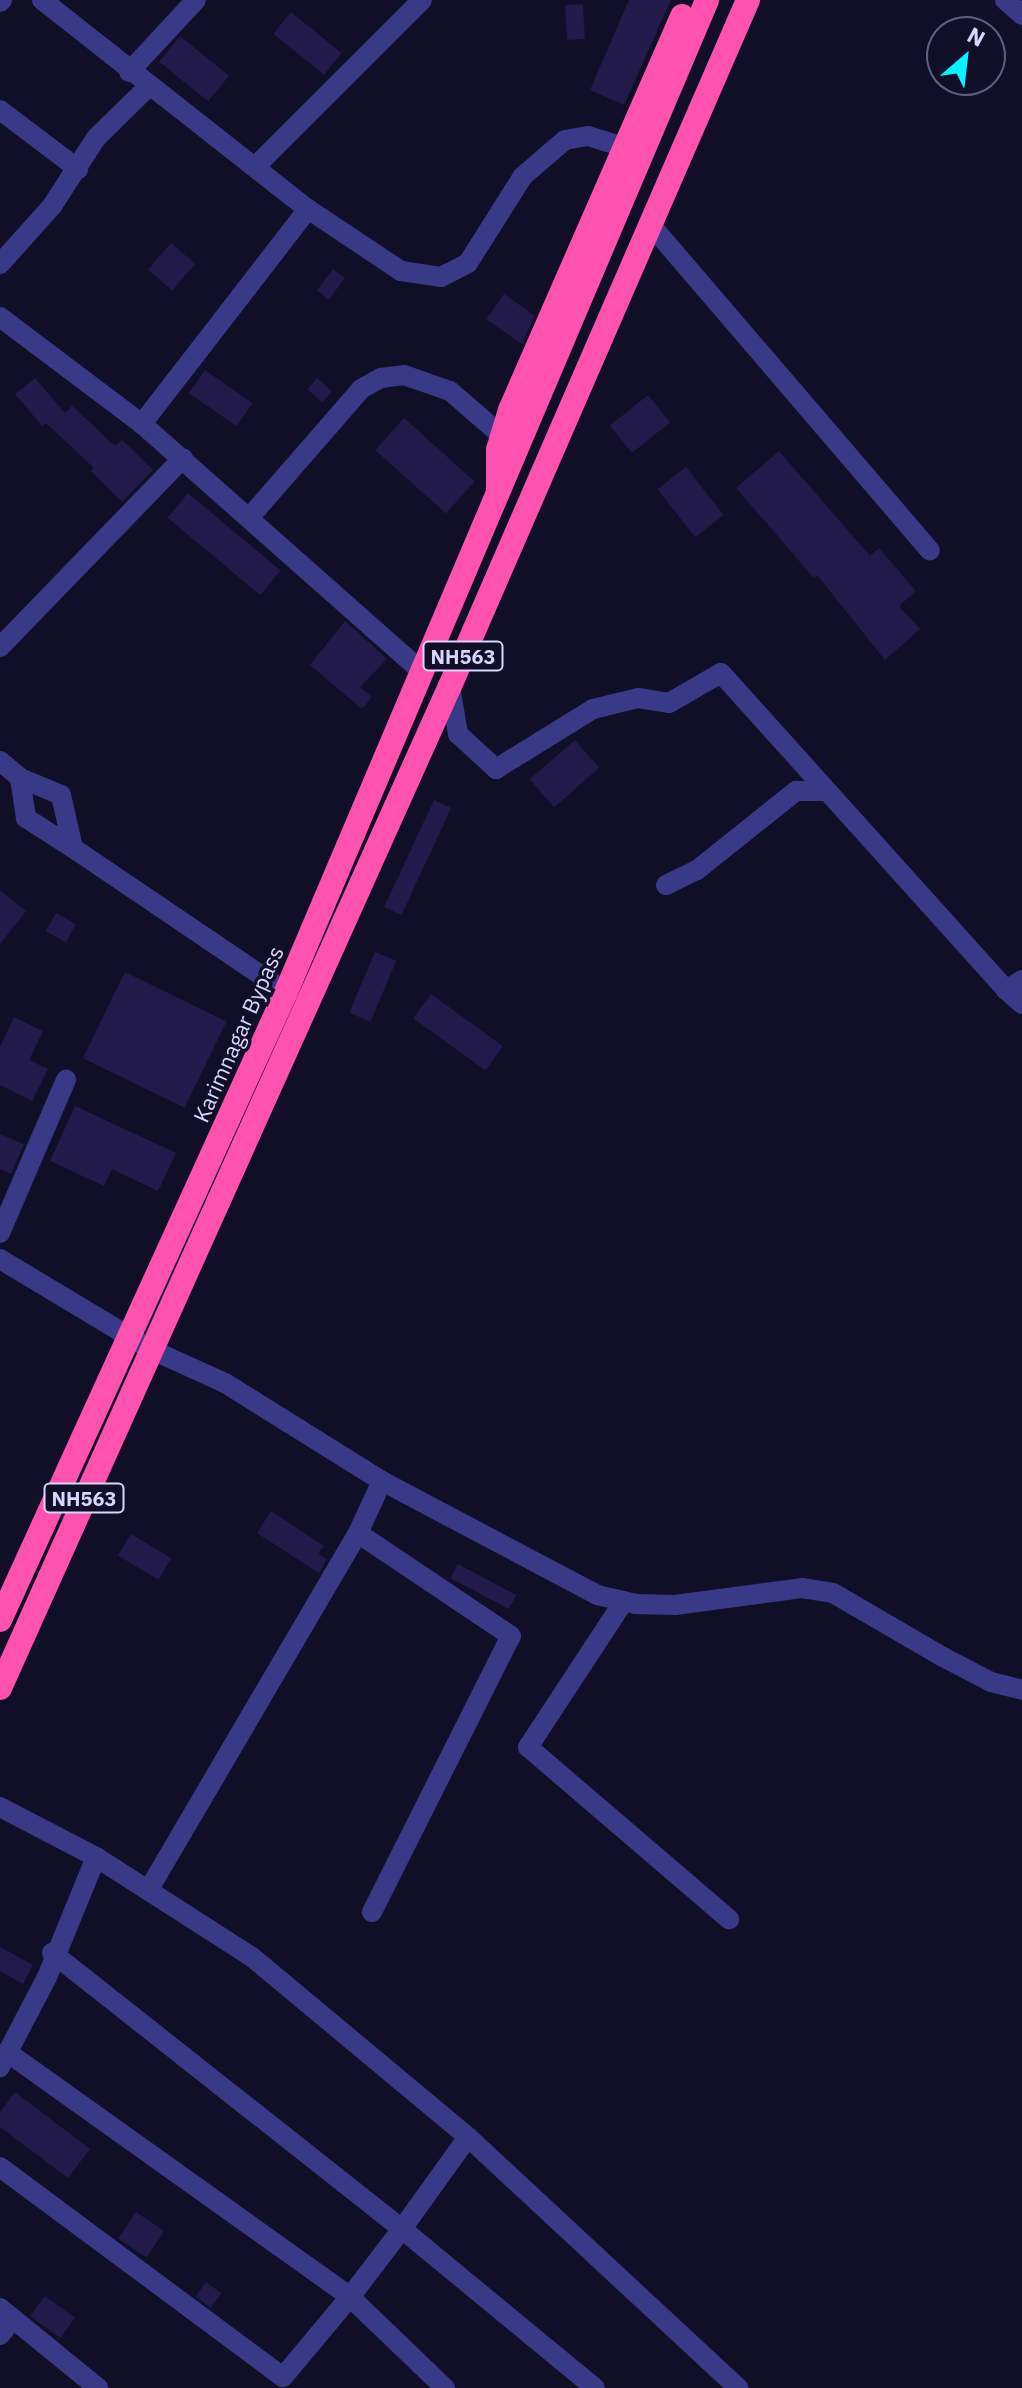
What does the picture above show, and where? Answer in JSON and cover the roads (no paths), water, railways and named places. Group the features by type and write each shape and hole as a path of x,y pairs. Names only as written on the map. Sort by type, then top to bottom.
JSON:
{"highway":[{"name":"NH563","path":"498,500 502,436 689,0"},
{"name":"Karimnagar Bypass","path":"0,1620 286,992 513,465 707,0"},
{"name":"NH563","path":"0,1688 150,1349 199,1252 450,686 748,0"}],"street":[{"path":"42,0 148,87 308,209 401,271 441,277 468,263 523,176 544,154 565,140 588,136 625,147"},
{"path":"129,72 196,0"},
{"path":"255,167 422,0"},
{"path":"1005,0 1022,15"},
{"path":"0,264 78,169 96,138 148,87"},
{"path":"0,110 78,169"},
{"path":"142,424 308,209"},
{"path":"650,224 930,551"},
{"path":"0,317 183,458 423,673"},
{"path":"249,518 361,389 381,378 404,375 450,391 502,436"},
{"path":"0,647 183,458"},
{"path":"450,686 458,734 496,769 593,709 638,698 669,703 721,673 822,791 1014,985 1022,1004"},
{"path":"0,761 20,778 61,795 80,852"},
{"path":"20,778 26,818 286,992"},
{"path":"666,885 697,870 796,791 822,791"},
{"path":"0,1233 66,1080"},
{"path":"0,1259 150,1349 225,1383 382,1481 534,1565 597,1595 624,1601 675,1605 802,1588 833,1593 991,1682 1022,1690"},
{"path":"149,1889 358,1533 382,1481"},
{"path":"358,1533 511,1636 372,1912"},
{"path":"624,1601 528,1747 729,1919"},
{"path":"0,1807 96,1857 252,1957 468,2137 738,2388"},
{"path":"96,1857 52,1953 47,1977 3,2060 350,2297 445,2388"},
{"path":"52,1953 402,2229 595,2388"},
{"path":"0,2167 284,2384 468,2137"},
{"path":"0,2335 7,2313 98,2388"}]}
